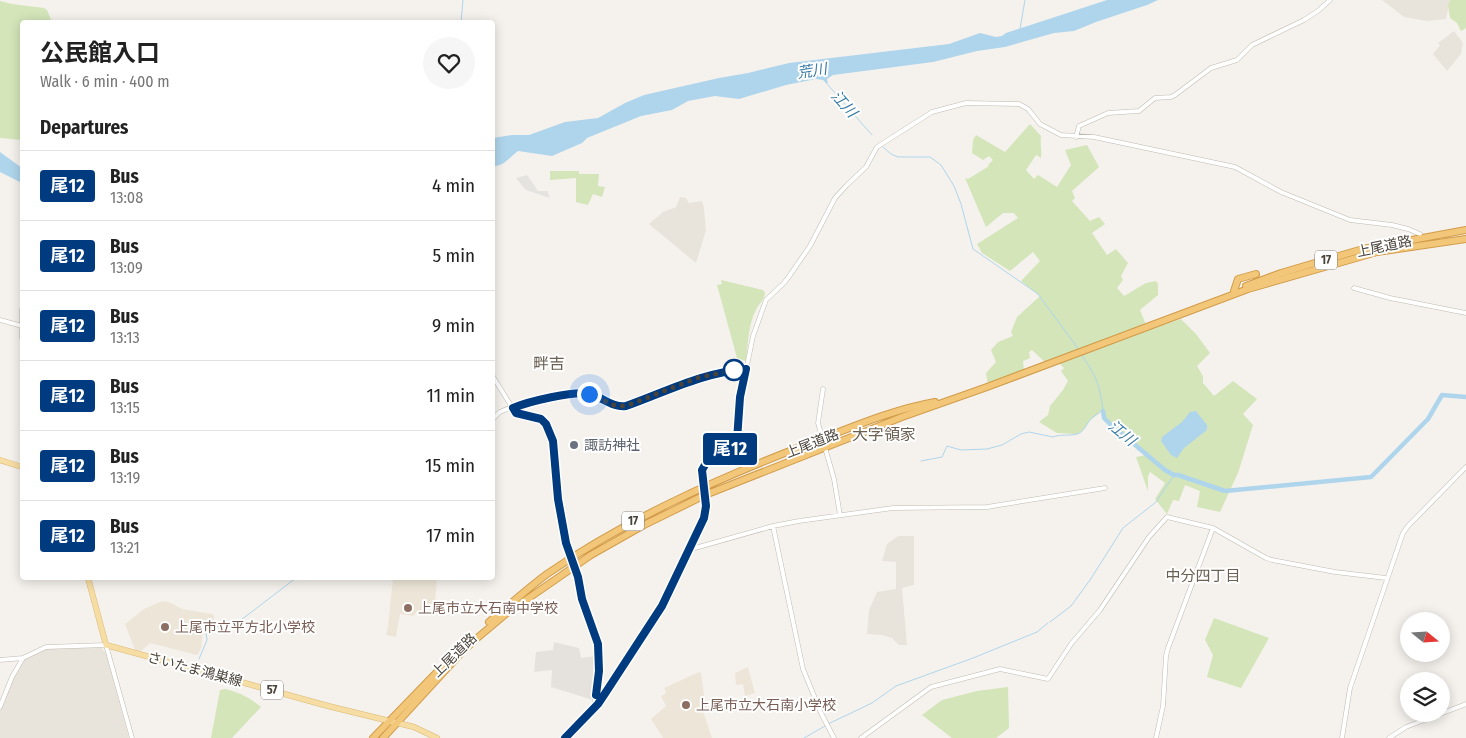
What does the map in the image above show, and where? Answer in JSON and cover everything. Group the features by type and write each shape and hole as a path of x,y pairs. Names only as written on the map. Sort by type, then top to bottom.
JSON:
{"highway":[{"name":"上尾道路","path":"1192,310 1269,277 1363,249 1466,230"},
{"name":"上尾道路","path":"384,738 432,684 476,639 515,607 575,566 644,525 704,495 950,399 1027,372 1248,288 1355,257 1395,248 1466,239"},
{"path":"1234,291 1238,279 1256,274"},
{"name":"上尾道路","path":"373,738 474,635 528,590 619,529 703,487 822,439 899,410 950,399"}],"main road":[{"path":"0,460 20,466"},
{"path":"89,580 106,645"},
{"name":"さいたま鴻巣線","path":"106,645 398,723 422,730 437,738"}],"street":[{"path":"1076,137 1079,126 1089,121 1114,112 1139,111 1155,98 1175,95 1211,68 1237,60 1252,45 1304,20 1330,0"},
{"path":"565,738 606,692 656,615 706,513 702,472 707,460 729,449 737,440 740,397 753,336 766,300 787,279 810,246 835,198 866,168 872,153 879,144 932,112 966,103 1008,103 1024,106 1040,124 1061,136 1094,137 1235,167 1281,192 1350,220 1392,225 1420,234"},
{"path":"1354,288 1466,313"},
{"path":"0,320 20,325"},
{"path":"495,417 500,412 527,403 582,393 595,396 616,406 626,406 697,378 746,369"},
{"path":"495,380 516,413 541,419 553,441 559,507 566,543 580,581 582,599 598,644 599,671 594,707"},
{"path":"823,389 818,417 822,439 834,479 840,515"},
{"path":"1342,738 1350,688 1386,578 1403,533 1466,467"},
{"path":"688,550 773,526 840,515 894,508 987,507 1105,488"},
{"path":"861,738 931,687 1000,669 1048,679 1071,644 1100,610 1149,537 1167,517 1213,528 1272,560 1335,572 1386,578"},
{"path":"773,526 803,669 821,713 834,738"},
{"path":"1156,738 1163,706 1168,648 1213,528"},
{"path":"0,660 23,658 46,648 106,645 132,738"},
{"path":"0,707 12,677 23,658"},
{"path":"1389,738 1406,727 1466,704"}],"shaded area":[{"path":"1382,0 1450,0 1446,19 1427,21 1404,17"},
{"path":"1454,31 1463,43 1461,54 1447,71 1433,54 1440,45 1438,43"},
{"path":"527,175 538,191 547,191 550,198 526,190 516,178"},
{"path":"680,197 686,198 689,203 702,201 704,208 706,230 696,263 649,224 663,212 676,207"},
{"path":"898,536 914,536 914,585 902,588 907,645 899,645 892,638 882,635 867,634 869,610 877,592 896,589 896,562 882,561 887,544"},
{"name":"上尾市立大石南中学校","path":"393,580 437,580 435,604 417,612 413,616 400,614 396,637 386,635"},
{"name":"上尾市立平方北小学校","path":"162,601 169,602 182,609 212,614 214,616 214,619 203,629 201,648 197,655 150,643 140,652 135,650 125,624 144,609"},
{"path":"554,642 579,648 581,658 597,656 598,672 593,700 551,687 552,670 534,672 536,652 553,650"},
{"path":"101,647 106,654 129,738 0,738 0,711 24,659 45,649"},
{"path":"748,667 755,693 745,696 743,684 736,685 735,673"},
{"name":"上尾市立大石南小学校","path":"699,672 701,673 705,703 708,709 703,711 712,738 663,738 651,719 666,706 661,696 666,693 664,688"}],"green space":[{"path":"1450,0 1466,0 1466,28 1461,31 1457,23 1450,18 1448,5"},
{"path":"0,1 44,8 47,10 51,20 20,20 20,140 0,138"},
{"path":"1030,124 1041,136 1041,158 1036,155 1026,170 1034,179 1038,175 1057,187 1071,165 1065,150 1087,145 1099,167 1072,191 1075,198 1072,201 1090,221 1099,217 1105,224 1092,233 1107,255 1116,249 1128,263 1121,276 1123,280 1117,288 1124,296 1146,283 1156,281 1158,284 1158,295 1140,310 1148,330 1181,319 1196,334 1210,353 1197,366 1203,376 1203,383 1214,396 1233,381 1257,399 1243,414 1253,425 1238,473 1220,512 1197,507 1200,491 1185,485 1179,501 1173,500 1167,514 1155,499 1165,483 1150,472 1148,476 1148,491 1136,457 1146,455 1145,452 1114,427 1105,416 1103,410 1077,434 1057,433 1039,422 1048,415 1050,406 1068,381 1061,371 1064,368 1057,361 1049,366 1032,350 1029,352 1030,358 1023,361 1024,371 988,385 986,373 996,362 991,350 998,342 1013,336 1011,332 1017,317 1040,296 1021,281 1040,261 1033,252 1010,271 982,253 977,244 1018,218 1014,213 1003,213 986,227 965,178 968,179 989,166 993,160 989,156 983,160 972,153 973,140 976,135 1005,152"},
{"path":"550,171 579,171 579,174 599,174 598,186 605,187 602,197 593,194 588,205 576,202 576,178 550,180"},
{"path":"721,280 763,290 765,293 751,322 746,361 737,358 717,285 722,284"},
{"path":"1214,618 1269,638 1241,688 1207,677 1213,655 1205,640"},
{"path":"1008,687 1009,728 996,738 952,738 922,715 942,700 977,691"},
{"path":"225,689 244,696 261,707 232,738 211,738 220,690"}],"water":[{"name":"荒川","path":"1107,0 1158,0 1074,31 1054,33 1005,47 977,51 933,62 833,75 827,79 828,85 823,80 816,79 786,85 739,99 715,96 688,101 672,110 641,116 587,138 582,143 552,156 518,151 504,163 495,166 495,138 529,135 565,122 598,118 644,95 789,63 949,44 980,33 996,37"},
{"path":"0,152 20,167 20,182 0,172"},
{"path":"1196,411 1207,425 1207,430 1184,448 1177,458 1171,455 1161,441 1162,437 1182,422 1190,412"}],"waterway":[{"path":"461,20 463,0"},
{"path":"1020,29 1025,0"},
{"name":"江川","path":"828,85 872,135"},
{"name":"江川","path":"883,147 898,157 930,157 941,165 954,186 961,204 973,249 1038,294 1079,350"},
{"path":"921,461 942,457 947,446 961,450 987,449 1002,445 1021,434 1029,432 1053,437 1079,433 1090,420 1103,410 1096,380 1081,354"},
{"name":"江川","path":"1103,411 1104,418 1110,424 1165,470 1174,475 1225,491 1371,477 1428,419 1442,395 1466,397"},
{"path":"1050,622 1071,606 1123,528 1156,502 1174,475"},
{"path":"199,659 207,640 206,633 209,629 241,620 293,580"},
{"path":"828,724 872,703 896,686 1037,632 1048,623"},
{"path":"804,738 825,726"}],"bus line":[{"name":"尾12","path":"565,738 598,704 665,599 706,513 702,475 704,464 714,455 732,448 737,440 739,433 740,397 746,369 706,375 626,406 616,406 595,396 582,393 522,404 513,408 516,413 541,419 546,424 553,441 558,499 566,543 580,581 582,599 598,644 599,671 596,695"}],"place":[{"name":"諏訪神社","path":"574,445"},
{"name":"上尾市立大石南中学校","path":"408,608"},
{"name":"上尾市立平方北小学校","path":"165,627"},
{"name":"上尾市立大石南小学校","path":"686,705"}],"district":[{"name":"畔吉","path":"549,363"},
{"name":"大字領家","path":"884,434"},
{"name":"中分四丁目","path":"1203,576"}],"route":[{"path":"589,394 616,406 626,406 697,378 734,370"}]}
